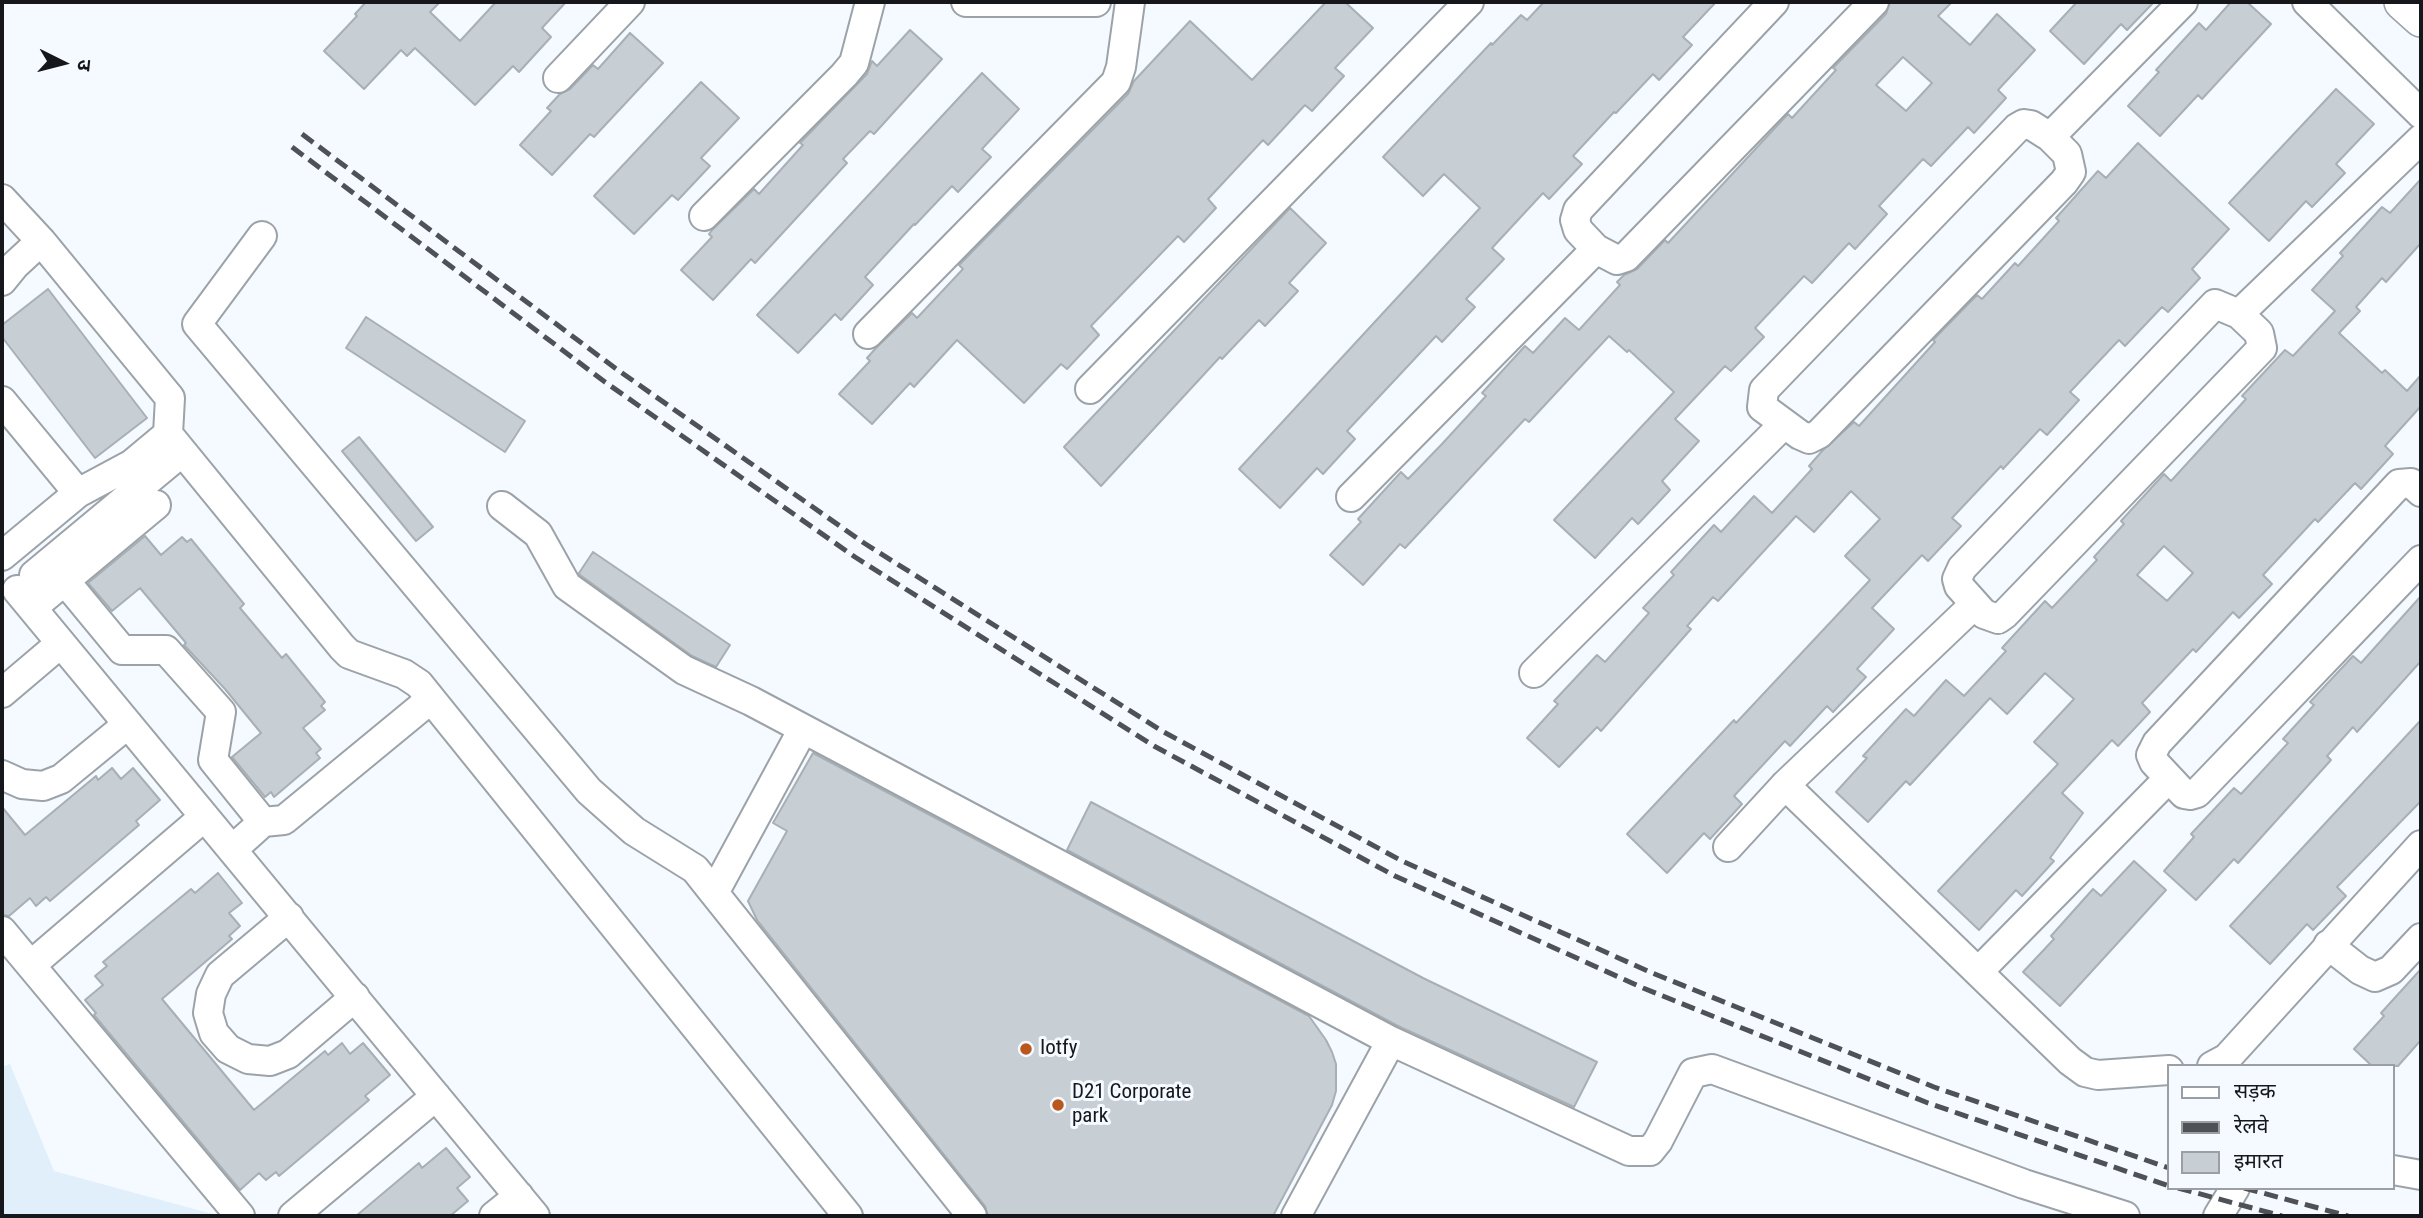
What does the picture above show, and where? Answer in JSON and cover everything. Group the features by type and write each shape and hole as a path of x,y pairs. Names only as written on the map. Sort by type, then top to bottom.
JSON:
{"main road":[{"path":"2402,2 2421,19"}],"street":[{"path":"558,78 631,2"},
{"path":"704,216 844,75 854,62 870,2"},
{"path":"966,2 1096,2"},
{"path":"868,334 1116,82 1121,67 1130,2"},
{"path":"1090,389 1469,2"},
{"path":"1774,2 1578,210 1575,220 1578,230 1596,249 1617,260 1626,257 1874,2"},
{"path":"2050,136 2183,2"},
{"path":"2307,2 2421,114"},
{"path":"2024,124 2031,125 2050,136 2067,154 2070,164 2071,172 2063,182 1819,434 1809,439 1783,425 1762,407 1764,390 2017,128 2024,124"},
{"path":"2239,314 2421,139"},
{"path":"2,199 41,241 170,398 175,443 342,647 359,659 412,678 431,699 848,1216"},
{"path":"262,236 197,324 589,791 634,831 695,869 972,1216"},
{"path":"2,281 41,241"},
{"path":"1352,497 1596,249"},
{"path":"2215,304 2220,305 2239,314 2259,333 2262,348 2256,355 2005,614 1998,619 1992,618 1975,604 1959,586 1957,579 1962,568 2208,309 2215,304"},
{"path":"2,401 78,493"},
{"path":"1534,673 1783,425"},
{"path":"2,556 78,493 175,443"},
{"path":"28,591 175,443"},
{"path":"2421,492 2410,484 2399,484 2157,743 2151,755 2168,779 2183,794 2197,793 2421,560"},
{"path":"28,591 65,581 156,505"},
{"path":"502,506 538,534 567,586 684,670 751,701 1391,1041 1629,1152 1650,1151 1658,1141 1692,1073 1712,1069 2024,1185 2125,1216"},
{"path":"65,581 122,650"},
{"path":"28,591 61,643 91,680 527,1206 494,1216"},
{"path":"1728,847 1785,785 1975,604"},
{"path":"2,692 61,643"},
{"path":"91,680 122,650 166,650 221,712 213,760 180,788"},
{"path":"233,849 263,822 284,820 431,699"},
{"path":"2,775 22,785 43,786 61,779 128,724"},
{"path":"714,893 803,729"},
{"path":"213,760 263,822"},
{"path":"1979,971 2168,779"},
{"path":"1785,785 2070,1061 2085,1072 2098,1075 2168,1070"},
{"path":"31,965 204,817"},
{"path":"2216,1064 2227,1058 2421,845"},
{"path":"289,918 220,975 211,993 208,1013 214,1033 228,1049 248,1059 270,1061 288,1054 355,997"},
{"path":"2,931 240,1216"},
{"path":"2328,945 2367,975 2375,977 2391,970 2421,938"},
{"path":"1296,1216 1391,1041"},
{"path":"293,1216 436,1096"},
{"path":"2395,1170 2421,1175"},
{"path":"2218,1216 2234,1190"}],"shaded area":[{"path":"10,1064 54,1171 220,1216 2,1216 2,1067"}],"building":[{"path":"366,2 440,2 430,12 460,41 496,2 566,2 542,28 551,37 519,72 513,66 475,105 415,48 407,56 401,50 364,89 324,51 357,16 355,14"},
{"path":"1326,2 1345,2 1373,28 1335,68 1344,76 1312,111 1305,105 1268,145 1263,140 1208,199 1216,208 1184,242 1178,236 1091,326 1099,335 1067,369 1061,364 1024,403 957,340 914,387 910,383 872,424 839,394 870,361 867,358 876,348 912,313 917,318 963,269 959,265 1128,94 1134,81 1190,21 1252,80"},
{"path":"1544,2 1716,2 1683,37 1692,45 1659,80 1653,74 1616,113 1614,112 1573,156 1582,164 1549,199 1543,193 1492,248 1504,259 1466,299 1475,307 1442,342 1436,336 1347,431 1355,439 1323,474 1317,468 1280,508 1239,469 1480,208 1444,174 1423,196 1383,157 1491,43 1492,45 1521,15 1527,20"},
{"path":"1890,2 1952,2 1938,16 1970,45 1997,14 2035,50 1998,90 2006,98 1974,133 1968,127 1931,166 1923,159 1879,206 1887,214 1855,249 1849,243 1812,283 1804,276 1755,328 1764,337 1731,371 1725,366 1675,419 1699,441 1662,481 1670,490 1638,524 1632,518 1595,558 1554,520 1674,392 1629,350 1627,352 1609,336 1529,422 1525,419 1405,548 1400,544 1363,585 1330,555 1361,522 1358,519 1401,472 1408,479 1442,444 1486,396 1482,393 1525,346 1533,353 1565,318 1579,330 1620,285 1617,282 1637,269 1665,240 1668,243 1788,114 1792,118 1836,70 1833,68 1886,14","holes":["1903,57 1932,83 1906,111 1876,85"]},
{"path":"2077,2 2154,2 2127,30 2121,24 2084,64 2050,31"},
{"path":"2231,2 2247,2 2271,24 2202,99 2198,95 2160,136 2128,106 2159,72 2156,70 2199,23 2206,30"},
{"path":"910,30 942,59 874,134 870,131 843,159 847,163 755,263 751,259 713,300 681,270 712,237 709,234 712,230 754,189 759,194 803,145 800,143 867,74 872,61 877,66"},
{"path":"630,33 663,63 594,137 590,134 552,175 520,145 551,111 547,108 560,94 570,89 593,65 598,69"},
{"path":"982,73 1019,109 982,149 991,157 958,192 952,186 914,224 865,277 873,285 841,320 835,314 798,353 757,315"},
{"path":"701,82 739,118 701,158 710,166 678,200 672,195 634,234 594,196"},
{"path":"2336,89 2374,124 2336,164 2345,173 2312,207 2306,201 2269,241 2229,203"},
{"path":"2138,143 2229,229 2192,269 2200,278 2168,312 2162,307 2125,346 2119,340 2070,392 2079,400 2047,435 2040,429 1952,518 1961,526 1928,561 1922,555 1872,608 1894,629 1857,669 1866,677 1833,712 1827,706 1790,746 1785,741 1734,796 1742,804 1710,839 1704,833 1667,873 1627,834 1870,580 1845,556 1880,519 1851,491 1814,532 1796,516 1718,601 1713,597 1687,626 1691,629 1601,731 1597,727 1559,767 1527,738 1558,704 1554,701 1597,655 1605,662 1649,613 1643,608 1674,575 1671,572 1714,525 1721,532 1754,496 1772,513 1812,469 1809,466 1823,450 1854,422 1859,426 1935,342 1933,340 1977,295 1982,299 2015,263 2018,266 2059,221 2056,218 2098,171 2106,178"},
{"path":"2421,179 2421,243 2386,282 2382,278 2356,307 2360,311 2339,333 2382,373 2385,370 2407,391 2421,375 2421,406 2385,446 2393,454 2361,489 2355,483 2318,522 2315,519 2263,575 2272,584 2239,618 2233,612 2196,652 2193,649 2142,703 2150,712 2118,746 2112,740 2062,793 2083,813 2050,858 2054,861 2022,896 2016,890 1979,930 1938,891 2058,764 2034,742 2074,699 2045,673 2007,714 1990,698 1910,785 1906,781 1868,822 1836,792 1867,758 1863,756 1906,709 1914,716 1946,680 1964,696 2006,651 2002,648 2045,601 2052,608 2097,560 2094,557 2124,524 2121,521 2164,474 2171,481 2246,399 2242,396 2285,350 2293,356 2335,311 2312,290 2343,256 2340,253 2382,207 2390,213","holes":["2164,546 2193,573 2167,601 2137,575"]},
{"path":"1290,208 1326,243 1289,283 1298,291 1265,326 1259,320 1222,359 1220,357 1101,486 1064,447"},
{"path":"48,289 147,418 95,458 2,337 2,325"},
{"path":"366,317 525,421 505,452 346,348"},
{"path":"359,437 433,527 416,541 342,451"},
{"path":"145,536 161,555 182,537 187,542 191,539 244,604 240,608 282,658 286,654 325,702 321,706 325,710 303,728 321,749 316,753 320,758 274,797 271,792 265,797 232,757 261,733 184,645 186,643 140,588 112,611 88,583"},
{"path":"593,552 730,645 716,667 692,656 580,575"},
{"path":"2421,596 2421,661 2357,732 2353,727 2327,756 2331,760 2238,863 2234,859 2196,900 2164,871 2194,837 2191,834 2234,788 2241,794 2288,743 2283,739 2314,705 2310,702 2353,656 2361,663"},
{"path":"2421,720 2421,801 2337,887 2346,896 2313,930 2307,924 2270,964 2230,926"},
{"path":"813,753 1309,1016 1332,1052 1336,1064 1336,1091 1332,1105 1273,1216 988,1216 985,1206 757,920 748,901 787,831 773,823"},
{"path":"112,768 121,779 133,768 160,800 136,821 139,825 50,901 46,897 36,906 30,898 9,916 2,915 2,807 25,835 96,776 98,780"},
{"path":"1091,802 1423,978 1597,1062 1574,1107 1398,1026 1067,850"},
{"path":"2134,861 2166,890 2060,1006 2023,972 2054,939 2051,936 2093,889 2101,896"},
{"path":"218,873 242,903 229,913 240,926 229,936 232,939 162,999 254,1110 325,1051 328,1055 342,1043 350,1054 363,1043 390,1075 365,1096 369,1100 279,1176 276,1172 266,1180 259,1173 240,1190 94,1015 96,1013 85,1000 103,985 95,976 107,966 103,962 191,889 195,893"},
{"path":"2421,969 2421,1040 2398,1066 2370,1064 2354,1049 2384,1016 2381,1013"},
{"path":"446,1148 470,1177 457,1188 468,1201 450,1216 356,1216 419,1163 422,1168"}],"railway":[{"path":"302,134 615,368 864,543 1162,731 1402,861 1650,972 1934,1087 2168,1168"},
{"path":"292,147 605,382 855,557 1154,746 1395,876 1643,988 1928,1103 2168,1186"},
{"path":"2185,1190 2282,1216"},
{"path":"2251,1190 2348,1216"}],"place":[{"name":"Iotfy","path":"1026,1049"},
{"name":"D21 Corporate park","path":"1058,1105"}]}
